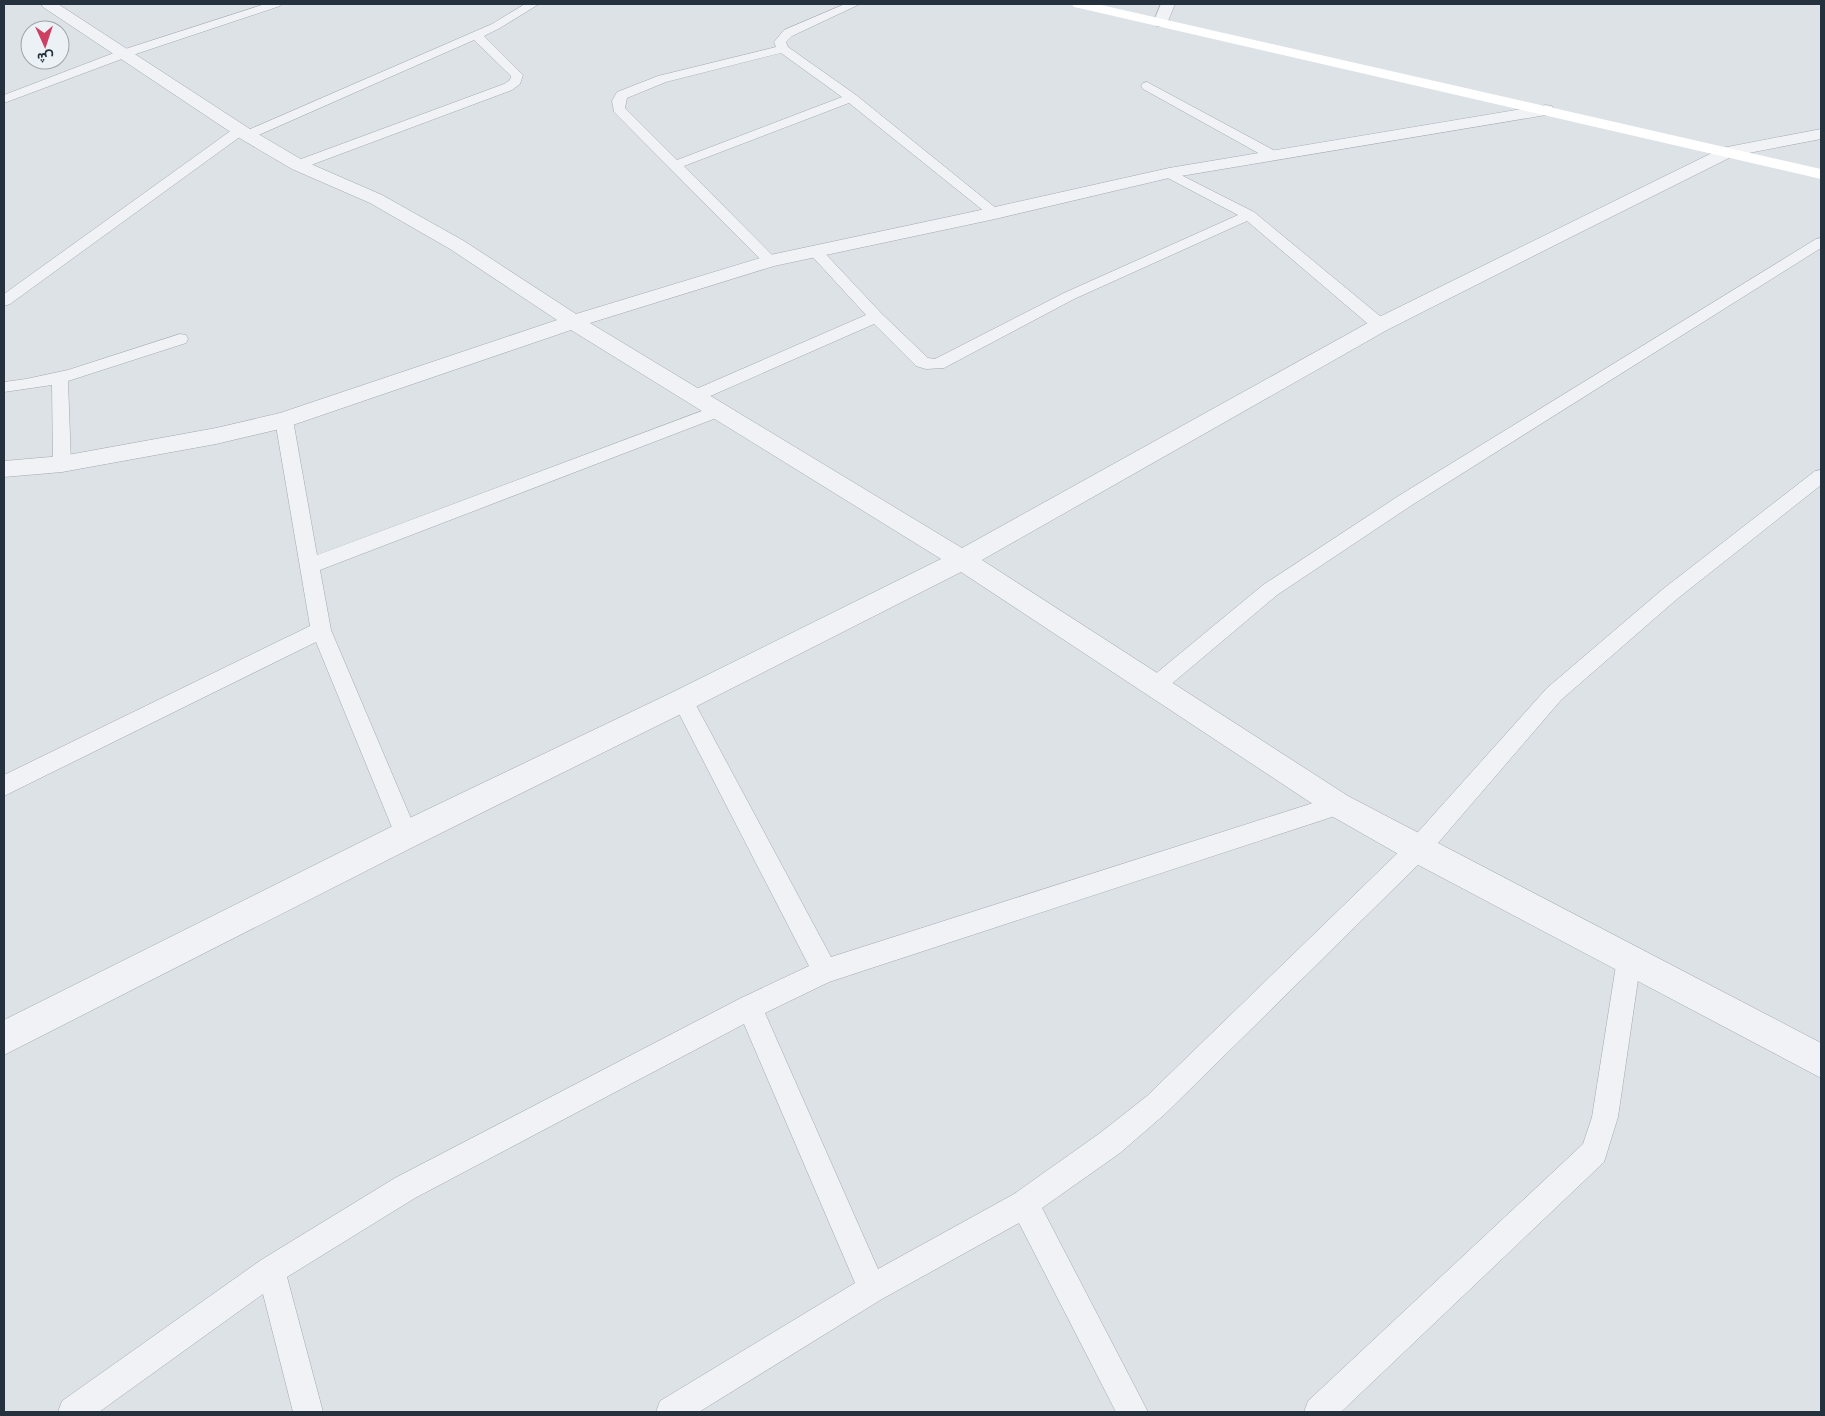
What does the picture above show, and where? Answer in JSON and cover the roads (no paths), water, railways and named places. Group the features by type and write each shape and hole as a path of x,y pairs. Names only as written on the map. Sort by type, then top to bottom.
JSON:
{"street":[{"path":"48,4 298,165 376,199 457,245 573,322 693,397 962,560 1338,805 1418,850 1821,1061"},
{"path":"1079,4 1821,174"},
{"path":"1161,23 1168,4"},
{"path":"4,469 62,464 216,436 284,420 573,322 770,261 995,213 1169,173 1546,110"},
{"path":"4,1038 406,835 683,700 962,560 1380,325 1728,152 1821,134"}],"lane":[{"path":"4,99 123,54 276,4"},
{"path":"4,302 244,132 476,35 496,26 533,4"},
{"path":"854,4 788,33 780,42 783,49 852,98 995,213"},
{"path":"298,165 508,87 516,81 517,75 476,35"},
{"path":"770,261 619,109 618,100 622,95 662,79 783,49"},
{"path":"1147,86 1274,156"},
{"path":"675,165 852,98"},
{"path":"1169,173 1249,215 1380,325"},
{"path":"815,251 876,317 922,362 938,364 1069,296 1249,215"},
{"path":"1155,686 1270,590 1406,500 1821,242"},
{"path":"693,397 876,317"},
{"path":"4,387 30,386 60,378 180,339"},
{"path":"60,378 62,464"},
{"path":"310,566 718,411"},
{"path":"284,420 321,630 406,835"},
{"path":"671,1412 872,1289 1024,1204 1110,1143 1156,1105 1418,850 1554,694 1670,594 1821,476"},
{"path":"4,786 321,630"},
{"path":"683,700 825,971"},
{"path":"73,1412 271,1270 405,1188 750,1007 825,971 1338,805"},
{"path":"1319,1412 1594,1152 1605,1117 1629,959"},
{"path":"750,1007 872,1289"},
{"path":"1024,1204 1133,1412"},
{"path":"271,1270 308,1412"}]}
